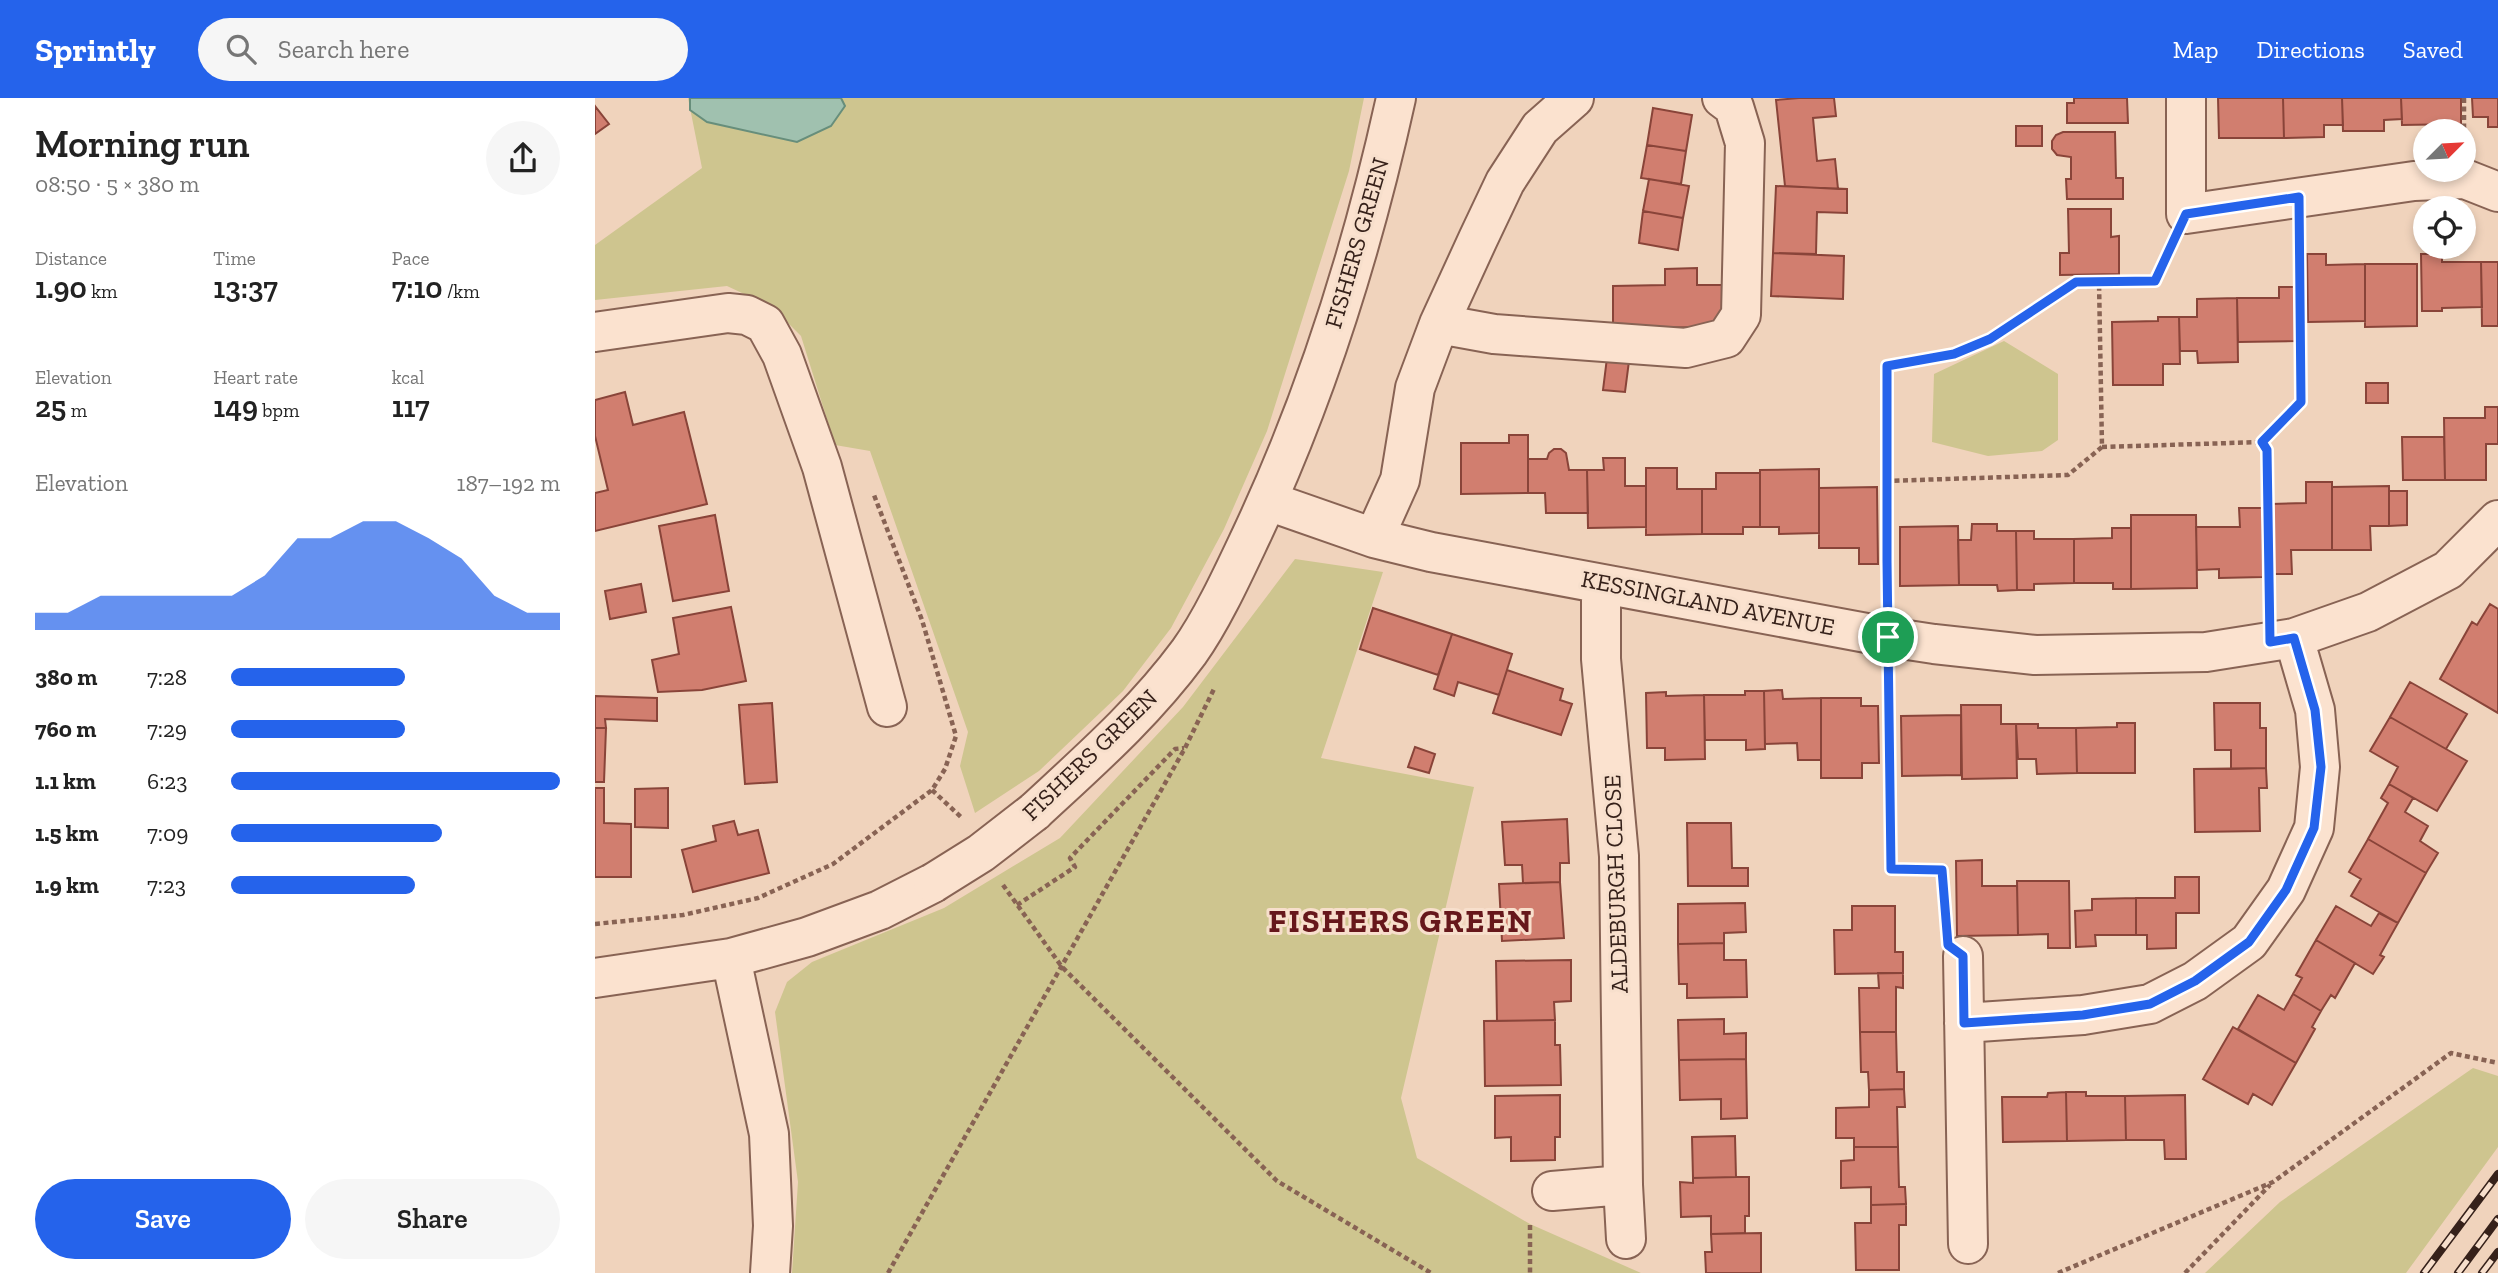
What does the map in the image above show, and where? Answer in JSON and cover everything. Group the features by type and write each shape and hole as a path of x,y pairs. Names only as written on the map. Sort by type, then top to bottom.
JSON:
{"street":[{"name":"FISHERS GREEN","path":"595,978 731,958 819,933 880,910 933,883 981,853 1034,812 1135,718 1190,651 1233,575 1268,500 1316,382 1344,297 1396,98"},
{"path":"1374,538 1400,480 1416,388 1439,324 1505,182 1541,128 1574,98"},
{"path":"1439,324 1495,334 1686,348 1726,338 1741,315 1745,143 1734,107 1722,98"},
{"path":"2186,98 2186,214 2414,181 2465,179 2498,192"},
{"path":"595,332 728,313 747,315 765,324 782,355 822,467 887,707"},
{"name":"KESSINGLAND AVENUE","path":"1268,500 1374,538 1430,552 1888,637 2035,655 2206,652 2282,640 2368,612 2448,569 2498,520"},
{"name":"ALDEBURGH CLOSE","path":"1601,584 1601,659 1619,856 1626,1239"},
{"path":"1964,1023 2083,1015 2150,1004 2195,981 2249,942 2286,890 2314,828 2321,767 2315,710 2282,640"},
{"path":"1963,956 1968,1244"},
{"path":"731,958 769,1134 773,1226 770,1273"},
{"path":"1552,1191 1623,1185"}],"path":[{"path":"1887,481 2068,475 2102,447 2262,442 2301,402 2299,197"},
{"path":"1963,956 1948,945 1942,870 1891,869 1887,366 1954,354 1990,339 2076,282 2155,281 2186,214"},
{"path":"2099,282 2102,447"},
{"path":"2262,442 2267,450 2282,640"},
{"path":"595,924 683,915 758,898 833,864 932,790 945,769 955,736 922,620 885,521"},
{"path":"1017,905 1076,867 1070,858 1175,749 1185,748"},
{"path":"932,790 961,817"},
{"path":"998,878 1062,967 1277,1181 1431,1273"},
{"path":"888,1273 1062,967"},
{"path":"2185,1273 2273,1182 2451,1054 2498,1063"},
{"path":"2058,1273 2273,1182"},
{"path":"1530,1273 1530,1224 1552,1191"}],"shaded area":[{"path":"688,98 1364,98 1349,171 1267,431 1224,529 1171,628 1123,691 1039,771 975,813 960,766 968,732 870,451 835,445 801,336 772,307 727,286 595,300 595,245 702,168"},
{"path":"690,98 841,98 845,106 831,126 797,142 707,122 690,110"},
{"path":"2004,341 2058,374 2058,440 2042,451 1988,456 1932,442 1934,374"},
{"path":"1295,559 1383,572 1321,758 1474,787 1401,1098 1417,1158 1530,1224 1641,1273 792,1273 798,1182 775,1012 787,982 812,962 944,908 1060,838 1183,707"},
{"path":"2473,1068 2498,1076 2498,1147 2406,1273 2205,1273 2280,1202"}],"building":[{"path":"1834,98 1836,116 1813,118 1817,161 1835,159 1838,189 1785,186 1776,100"},
{"path":"2074,98 2127,98 2128,123 2067,123 2067,103 2074,103"},
{"path":"2218,98 2283,98 2284,138 2219,138"},
{"path":"2283,98 2342,98 2343,125 2324,125 2324,137 2284,138"},
{"path":"2342,98 2401,98 2402,119 2384,120 2384,131 2343,131"},
{"path":"2401,98 2461,98 2461,119 2413,119 2413,125 2402,125"},
{"path":"2472,98 2498,98 2498,127 2488,127 2488,117 2473,117"},
{"path":"595,106 609,124 595,134"},
{"path":"1653,108 1692,115 1686,151 1647,145"},
{"path":"2016,126 2042,126 2042,146 2016,146"},
{"path":"2063,132 2115,132 2116,178 2123,178 2123,199 2067,199 2066,179 2071,179 2071,157 2057,155 2052,149 2052,141 2056,135"},
{"path":"1647,145 1686,151 1681,184 1641,178"},
{"path":"1649,179 1689,186 1683,218 1643,211"},
{"path":"1776,186 1847,189 1847,213 1817,212 1816,254 1773,253"},
{"path":"2068,209 2111,209 2111,237 2119,236 2119,274 2060,275 2060,253 2069,253"},
{"path":"1643,211 1683,218 1678,250 1639,243"},
{"path":"1773,253 1844,256 1843,299 1771,296"},
{"path":"2307,254 2326,254 2326,265 2365,264 2365,321 2308,322"},
{"path":"2421,259 2481,262 2482,307 2422,311"},
{"path":"2481,262 2498,262 2498,326 2482,326"},
{"path":"2365,264 2417,264 2417,326 2365,327"},
{"path":"1697,268 1697,285 1723,285 1724,327 1613,328 1613,286 1665,285 1665,269"},
{"path":"2279,287 2295,287 2296,341 2238,342 2237,298 2279,298"},
{"path":"2237,298 2238,362 2198,363 2197,351 2180,351 2179,317 2197,317 2197,299"},
{"path":"2158,317 2179,317 2180,364 2163,364 2163,385 2113,385 2112,322 2158,321"},
{"path":"1607,358 1629,361 1625,392 1603,390"},
{"path":"2366,383 2388,383 2388,403 2366,403"},
{"path":"625,392 633,425 684,412 707,504 595,531 595,493 608,490 595,436 595,400"},
{"path":"2485,407 2498,407 2498,444 2486,444 2486,480 2445,480 2444,418 2485,418"},
{"path":"1509,435 1528,435 1528,493 1461,494 1461,443 1509,443"},
{"path":"2402,437 2444,437 2445,480 2403,480"},
{"path":"1554,449 1561,449 1566,453 1569,470 1587,470 1588,513 1546,513 1545,493 1528,493 1528,459 1547,459"},
{"path":"1603,458 1625,458 1625,486 1646,486 1646,527 1588,528 1587,470 1604,470"},
{"path":"1646,468 1677,468 1677,489 1702,489 1702,534 1646,535"},
{"path":"1819,469 1819,533 1779,534 1779,527 1760,527 1760,470"},
{"path":"1716,473 1760,473 1760,527 1743,527 1743,534 1702,534 1702,489 1716,489"},
{"path":"2306,482 2332,482 2332,550 2291,550 2292,574 2273,574 2272,504 2306,503"},
{"path":"2389,486 2389,526 2370,526 2371,550 2332,550 2332,487"},
{"path":"1877,487 1878,564 1859,564 1859,548 1819,548 1819,488"},
{"path":"2389,491 2407,491 2407,525 2389,526"},
{"path":"2239,508 2262,508 2263,577 2219,578 2219,569 2197,570 2196,527 2240,527"},
{"path":"715,515 729,591 673,601 659,526"},
{"path":"2131,515 2196,515 2197,588 2131,589"},
{"path":"1972,524 1997,524 1997,531 2016,531 2017,590 1998,591 1997,585 1959,585 1958,540 1971,540"},
{"path":"1958,526 1959,585 1900,586 1900,527"},
{"path":"2112,528 2131,528 2131,589 2113,589 2113,583 2074,583 2074,539 2112,538"},
{"path":"2016,531 2034,531 2034,539 2074,539 2074,583 2034,584 2034,590 2017,590"},
{"path":"641,584 646,612 610,619 605,591"},
{"path":"2490,604 2498,609 2498,713 2440,679 2472,622 2477,625"},
{"path":"731,607 746,681 702,690 658,692 652,660 679,654 673,618"},
{"path":"1373,608 1452,634 1438,675 1360,649"},
{"path":"1452,634 1512,654 1499,695 1458,682 1454,696 1434,689"},
{"path":"1507,670 1563,689 1560,700 1572,704 1561,735 1493,713"},
{"path":"2410,682 2467,714 2446,749 2390,717"},
{"path":"1782,690 1783,699 1821,698 1821,760 1798,760 1797,743 1765,744 1764,691"},
{"path":"1745,691 1764,691 1765,749 1746,750 1746,740 1705,740 1704,695 1745,695"},
{"path":"1666,692 1666,696 1704,695 1705,759 1665,760 1665,748 1647,748 1646,693"},
{"path":"595,696 657,698 657,721 605,719 606,728 595,728"},
{"path":"1821,698 1861,698 1861,706 1878,706 1879,763 1862,763 1862,778 1821,778"},
{"path":"772,703 777,782 745,784 739,705"},
{"path":"2214,703 2260,703 2260,728 2266,728 2266,768 2231,769 2231,750 2215,750"},
{"path":"1961,705 2001,705 2001,724 2016,724 2017,778 1962,779"},
{"path":"1961,715 1961,775 1902,776 1901,716"},
{"path":"2390,717 2467,761 2437,811 2389,784 2398,767 2370,751"},
{"path":"2117,723 2135,723 2135,773 2077,773 2076,728 2117,727"},
{"path":"2016,724 2038,724 2038,728 2076,728 2077,773 2037,774 2036,759 2018,759"},
{"path":"595,728 606,728 604,782 595,782"},
{"path":"1415,747 1435,754 1429,773 1408,767"},
{"path":"2266,768 2267,788 2259,788 2260,831 2195,832 2194,769"},
{"path":"2389,784 2413,798 2405,812 2428,826 2420,841 2438,853 2426,873 2368,839 2388,803 2381,798"},
{"path":"595,788 604,788 604,823 631,824 631,877 595,877"},
{"path":"668,788 668,828 635,827 635,789"},
{"path":"1567,819 1569,863 1560,863 1560,882 1523,883 1522,865 1505,865 1502,822"},
{"path":"734,821 738,835 758,830 769,873 693,892 682,850 716,841 713,826"},
{"path":"1687,823 1731,823 1732,868 1748,868 1748,886 1688,886"},
{"path":"2368,839 2426,873 2398,923 2351,896 2361,879 2349,872"},
{"path":"1982,860 1982,886 2017,886 2018,935 1957,936 1956,861"},
{"path":"2175,877 2199,877 2199,913 2176,913 2176,948 2147,949 2147,935 2136,935 2136,898 2175,898"},
{"path":"2017,881 2069,881 2070,948 2048,948 2048,934 2018,935"},
{"path":"1560,882 1564,938 1502,941 1499,884"},
{"path":"2136,898 2136,935 2095,935 2096,946 2076,947 2075,911 2092,910 2092,899"},
{"path":"1745,903 1746,932 1724,933 1724,943 1678,944 1678,904"},
{"path":"1852,906 1895,906 1895,952 1903,952 1903,973 1835,974 1834,930 1852,930"},
{"path":"2336,906 2371,926 2379,913 2398,923 2380,955 2384,957 2373,974 2316,940"},
{"path":"2316,940 2355,963 2335,998 2331,995 2321,1011 2293,994 2302,978 2296,975"},
{"path":"1724,943 1724,960 1746,960 1747,997 1687,998 1687,984 1679,984 1678,944"},
{"path":"1571,960 1571,1001 1554,1002 1555,1020 1497,1021 1496,961"},
{"path":"1878,973 1903,973 1903,988 1896,987 1896,1032 1860,1032 1859,988 1879,988"},
{"path":"2293,994 2321,1011 2312,1027 2315,1029 2296,1063 2238,1029 2258,995 2284,1010"},
{"path":"1724,1019 1724,1034 1746,1033 1746,1059 1679,1060 1678,1020"},
{"path":"1555,1020 1555,1045 1560,1045 1561,1085 1485,1086 1484,1021"},
{"path":"2233,1027 2296,1063 2272,1105 2253,1094 2248,1104 2203,1079"},
{"path":"1860,1032 1896,1032 1897,1072 1904,1072 1904,1089 1869,1090 1868,1072 1861,1072"},
{"path":"1746,1059 1747,1118 1721,1119 1721,1099 1680,1100 1679,1060"},
{"path":"1904,1089 1905,1107 1897,1107 1898,1147 1854,1147 1854,1138 1836,1138 1836,1108 1869,1107 1869,1090"},
{"path":"2066,1092 2067,1141 2003,1142 2002,1097 2047,1097 2048,1093"},
{"path":"2066,1092 2086,1092 2086,1096 2125,1096 2126,1140 2067,1141"},
{"path":"1560,1095 1560,1137 1555,1137 1555,1160 1511,1161 1511,1137 1495,1138 1495,1096"},
{"path":"2185,1095 2186,1159 2165,1159 2164,1140 2126,1140 2125,1096"},
{"path":"1735,1136 1736,1177 1693,1178 1692,1137"},
{"path":"1854,1147 1898,1147 1899,1187 1905,1187 1906,1204 1871,1205 1871,1187 1841,1188 1841,1161 1854,1160"},
{"path":"1749,1177 1749,1216 1745,1216 1745,1233 1711,1234 1711,1216 1681,1217 1680,1182 1693,1183 1693,1178"},
{"path":"1906,1204 1906,1225 1899,1225 1899,1270 1856,1270 1855,1223 1871,1223 1871,1205"},
{"path":"1761,1233 1761,1273 1706,1273 1705,1252 1712,1252 1711,1234"}],"railway":[{"path":"2424,1273 2498,1174"},
{"path":"2458,1273 2498,1219"},
{"path":"2482,1273 2498,1252"}],"district":[{"name":"FISHERS GREEN","path":"1401,921"}],"route":[{"path":"2299,197 2301,402 2262,442 2267,450 2270,642 2294,638 2315,710 2321,767 2314,828 2286,890 2249,942 2195,981 2150,1004 2083,1015 1964,1023 1963,956 1948,945 1942,870 1891,869 1888,637 1887,366 1954,354 1990,339 2076,282 2155,281 2186,214 2299,197"}]}
